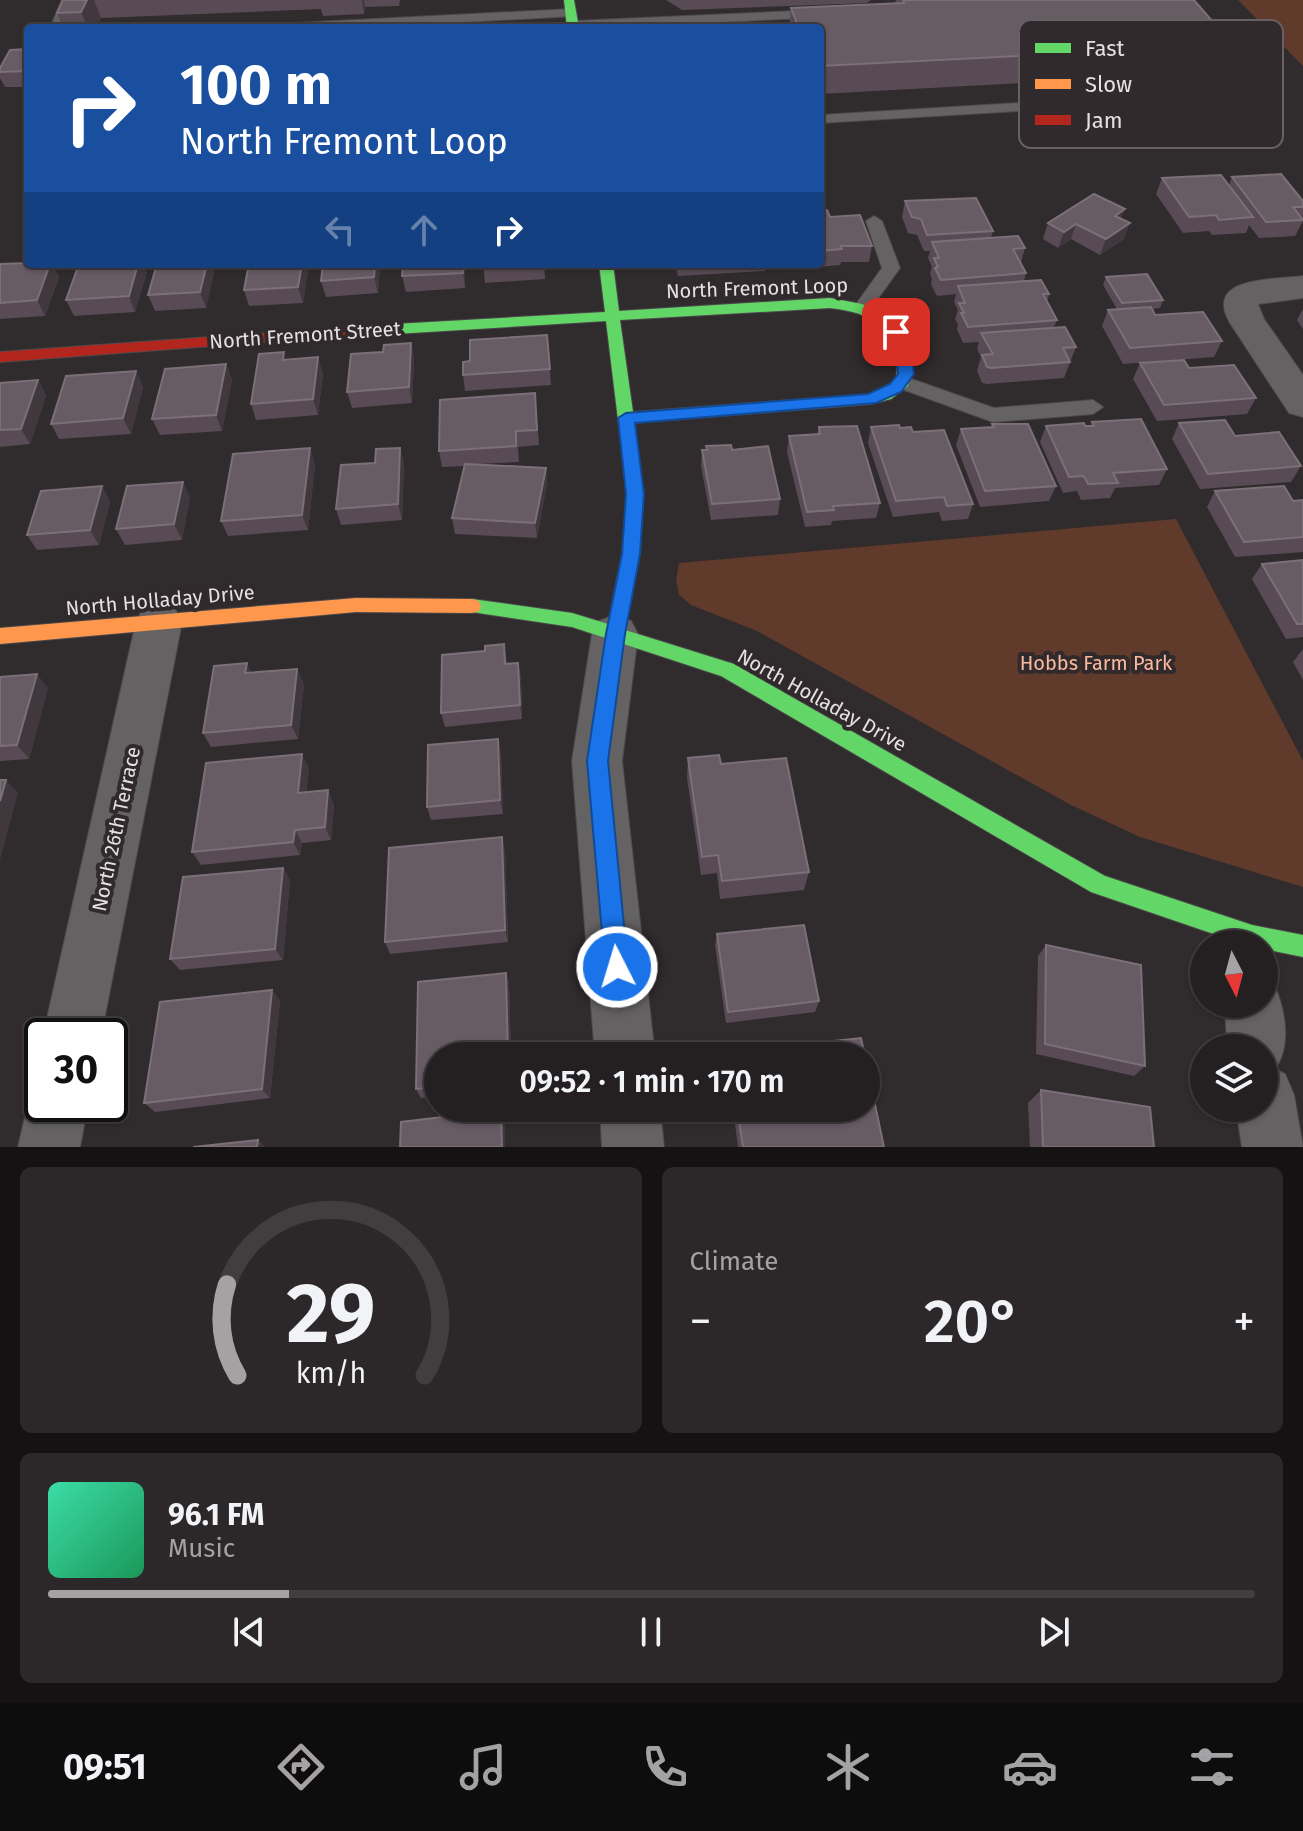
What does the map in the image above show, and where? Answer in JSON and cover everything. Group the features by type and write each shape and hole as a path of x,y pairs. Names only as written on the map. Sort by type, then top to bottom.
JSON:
{"street":[{"path":"606,268 635,494 631,554 615,634 597,761 624,1042"},
{"path":"1303,287 1251,293 1240,299 1241,311 1248,323 1303,404"},
{"name":"North Fremont Loop","path":"611,314 666,314 833,303 863,307 877,312 896,332 907,365 903,382"},
{"name":"North Fremont Street","path":"0,357 611,314"},
{"path":"626,418 871,399 885,395 903,382"},
{"name":"North Holladay Drive","path":"0,636 356,605 481,606 572,620 727,670 1099,885 1233,930"},
{"name":"North 26th Terrace","path":"76,1018 159,622"},
{"path":"49,1147 54,1122"},
{"path":"631,1122 633,1147"},
{"path":"1269,1122 1273,1147"}],"lane":[{"path":"59,24 69,0"},
{"path":"520,0 521,16"},
{"path":"1185,0 1202,20"},
{"path":"358,24 521,16 720,23 843,13"},
{"path":"824,119 1019,107"},
{"path":"863,307 891,268 874,221"},
{"path":"903,382 993,415 1093,407"}],"green space":[{"path":"1238,0 1303,0 1303,66 1283,46 1283,20 1258,20"},
{"name":"Hobbs Farm Park","path":"1176,519 1303,761 1303,887 1140,837 1071,805 757,631 691,605 679,595 676,581 679,563"}],"building":[{"path":"63,0 87,0 81,12 57,13"},
{"path":"903,0 1194,0 1211,20 1019,20 1019,56 824,66 824,24 797,24 791,8 904,3"},
{"path":"24,49 24,71 0,72 10,50"},
{"path":"1281,174 1303,201 1303,207 1293,207 1303,220 1266,222 1232,177"},
{"path":"1221,175 1253,217 1219,220 1216,215 1189,217 1162,178"},
{"path":"1094,194 1125,209 1115,216 1130,223 1106,239 1076,224 1064,232 1048,223"},
{"path":"976,198 993,231 927,235 921,219 912,217 905,201"},
{"path":"824,210 827,210 830,217 860,215 872,246 841,246 842,249 824,251"},
{"path":"1018,236 1025,248 1013,249 1026,273 941,280 935,268 938,267 934,258 939,258 932,242"},
{"path":"24,263 24,268 49,268 37,300 0,303 0,264"},
{"path":"78,268 137,268 129,296 66,300"},
{"path":"156,268 206,268 200,292 148,295"},
{"path":"248,268 301,268 298,287 244,290"},
{"path":"323,268 375,268 374,277 321,281"},
{"path":"403,268 462,268 463,273 402,276"},
{"path":"1147,274 1163,300 1122,303 1106,277"},
{"path":"1041,280 1049,294 1043,294 1057,320 968,327 961,313 964,313 959,303 965,303 958,286"},
{"path":"1151,307 1155,315 1203,312 1222,341 1130,348 1108,310"},
{"path":"1065,327 1076,347 1063,348 1070,362 987,367 982,355 993,354 981,333"},
{"path":"547,335 550,369 463,375 463,362 470,361 470,340"},
{"path":"411,343 409,387 347,392 351,354 383,352 384,345"},
{"path":"284,352 283,360 318,357 313,399 251,404 259,354"},
{"path":"1184,360 1189,368 1234,365 1256,398 1164,405 1140,363"},
{"path":"226,364 216,415 152,419 165,369"},
{"path":"136,371 123,418 51,424 66,376"},
{"path":"38,380 21,429 0,430 0,383"},
{"path":"535,393 537,430 516,431 516,446 439,451 440,400"},
{"path":"1141,419 1167,469 1113,473 1118,483 1088,484 1084,476 1069,477 1046,426 1084,423 1085,426 1094,426 1092,422"},
{"path":"1225,420 1235,436 1279,432 1301,466 1208,474 1179,423"},
{"path":"992,424 1028,424 1056,486 985,491 961,429 994,427"},
{"path":"899,425 900,428 911,427 913,432 944,430 973,504 947,506 944,497 896,501 871,427"},
{"path":"857,426 880,503 833,506 834,510 807,512 789,436 820,434 819,427"},
{"path":"731,445 732,450 768,446 780,499 712,504 702,450 707,450 706,446"},
{"path":"310,448 302,515 221,521 233,454"},
{"path":"400,448 398,504 336,509 341,465 375,463 376,449"},
{"path":"465,464 546,468 535,523 452,518"},
{"path":"183,482 174,524 116,529 127,486"},
{"path":"102,486 90,530 27,535 41,491"},
{"path":"1284,486 1293,501 1303,500 1303,537 1244,542 1215,491"},
{"path":"1303,560 1303,624 1297,624 1262,564"},
{"path":"504,644 505,664 518,663 520,705 441,713 442,655 485,651 485,646"},
{"path":"247,663 245,673 297,669 291,725 203,733 214,666"},
{"path":"37,674 17,745 0,746 0,677"},
{"path":"498,739 500,800 427,807 428,745"},
{"path":"302,754 298,793 328,790 325,827 295,830 293,842 192,852 206,763"},
{"path":"719,755 721,764 786,758 809,872 722,881 718,855 702,857 688,758"},
{"path":"0,780 6,780 0,801"},
{"path":"502,837 505,930 385,942 389,848"},
{"path":"283,868 275,949 170,959 183,877"},
{"path":"804,925 819,1001 728,1012 717,934"},
{"path":"1046,945 1141,965 1145,1066 1045,1044"},
{"path":"506,973 508,1042 424,1042 424,1088 416,1089 418,982"},
{"path":"272,990 262,1089 144,1103 160,1002"},
{"path":"861,1038 862,1042 823,1042"},
{"path":"1041,1090 1150,1107 1154,1147 1043,1147"},
{"path":"424,1119 424,1122 501,1122 502,1147 400,1147 401,1122"},
{"path":"739,1122 879,1122 884,1147 743,1147"},
{"path":"258,1140 257,1147 193,1147"}],"traffic: fast":[{"path":"569,0 572,24"},
{"path":"607,268 635,494 631,554 615,634"},
{"path":"395,329 830,303 876,315 888,324 903,348 903,382 885,395 871,399 626,418"},
{"path":"472,606 572,620 727,670 1099,885 1252,936 1303,946"}],"traffic: slow":[{"path":"0,636 356,605 472,606"}],"traffic: jam":[{"path":"0,357 395,329"}],"route":[{"path":"617,967 597,761 611,680 615,634 631,554 635,494 626,418 871,399 885,395 903,382 906,374 904,349 896,332"}]}
